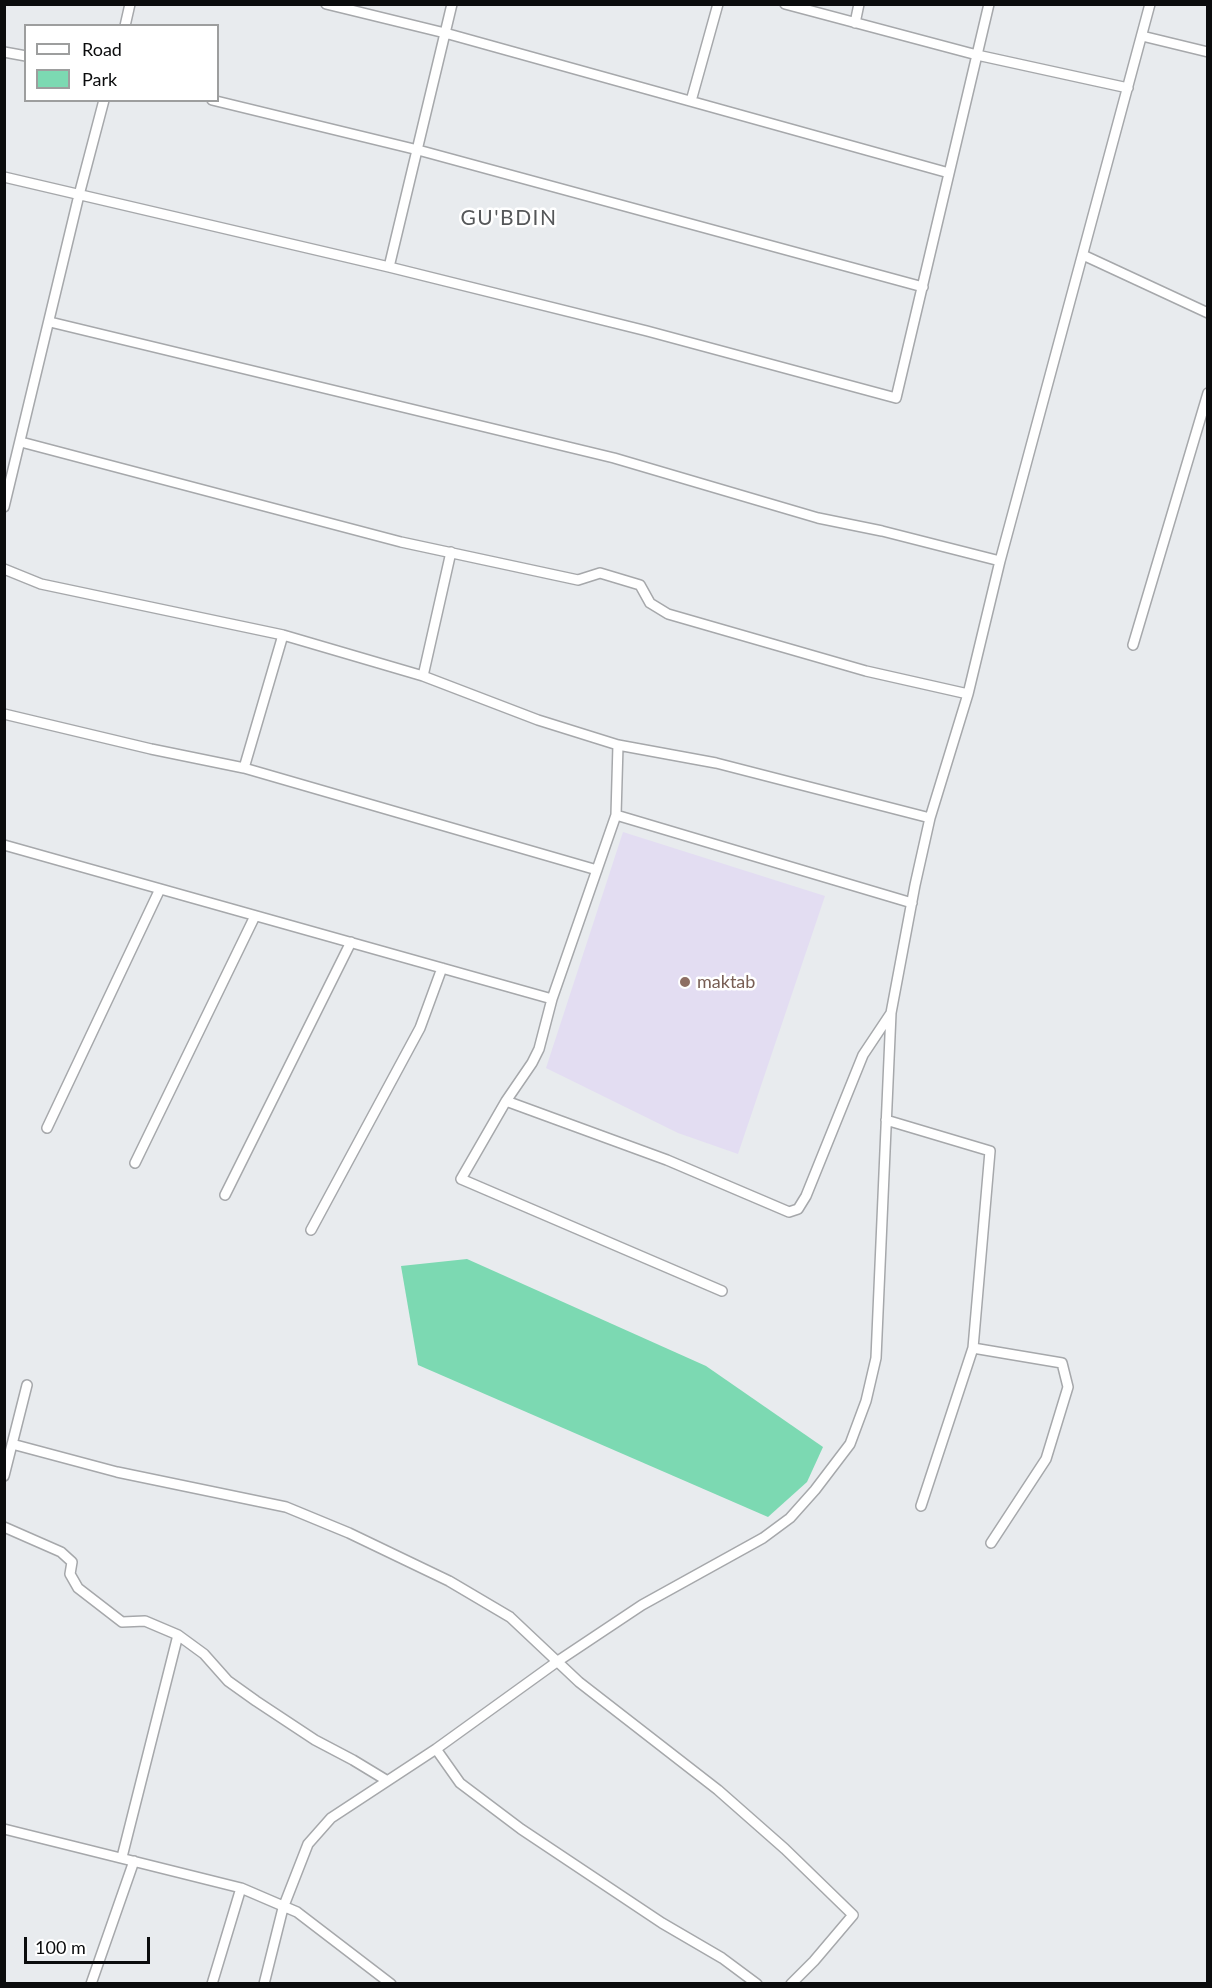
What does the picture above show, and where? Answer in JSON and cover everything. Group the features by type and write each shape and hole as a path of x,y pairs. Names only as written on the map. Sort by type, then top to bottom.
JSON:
{"street":[{"path":"125,24 130,4"},
{"path":"326,4 445,33 950,173"},
{"path":"389,267 452,4"},
{"path":"691,101 718,4"},
{"path":"785,4 977,55 1128,88"},
{"path":"855,23 859,4"},
{"path":"4,177 389,267 646,331 896,398 989,4"},
{"path":"264,1983 283,1908 308,1844 330,1818 436,1749 558,1661 642,1605 763,1538 790,1518 850,1444 866,1401 876,1358 891,1013 912,903 930,818 968,694 1000,561 1150,4"},
{"path":"1142,36 1208,52"},
{"path":"4,52 24,56"},
{"path":"4,507 103,102"},
{"path":"219,102 418,150 923,287"},
{"path":"1083,255 1208,313"},
{"path":"50,322 614,458 818,518 882,531 1000,561"},
{"path":"1133,645 1208,393"},
{"path":"21,442 400,542 578,580 600,573 640,585 650,603 668,614 866,671 968,694"},
{"path":"423,676 451,552"},
{"path":"4,569 41,584 283,635 423,676 538,720 618,745 716,763 930,818"},
{"path":"244,768 283,635"},
{"path":"4,714 151,749 244,768 597,870"},
{"path":"618,745 616,815 552,999 539,1049 461,1179 722,1291"},
{"path":"616,815 912,903"},
{"path":"4,845 552,999"},
{"path":"47,1128 160,889"},
{"path":"135,1162 255,916"},
{"path":"225,1195 351,942"},
{"path":"311,1230 420,1028 442,968"},
{"path":"506,1101 667,1160 789,1212 798,1209 806,1196 863,1055 891,1013"},
{"path":"886,1120 990,1151 973,1348 921,1506"},
{"path":"973,1348 1062,1363 1068,1387 1046,1459 991,1543"},
{"path":"4,1476 27,1385"},
{"path":"12,1444 163,1482 286,1507 349,1533 448,1581 510,1617 579,1682 718,1790 785,1849 853,1915 814,1961 791,1983"},
{"path":"4,1527 61,1552 72,1562 70,1574 78,1588 122,1622 145,1621 178,1635 204,1654 228,1681 256,1701 315,1740 386,1780"},
{"path":"122,1857 178,1635"},
{"path":"436,1749 460,1783 521,1829 662,1923 722,1958 757,1983"},
{"path":"4,1829 241,1888 283,1908 297,1912 392,1983"},
{"path":"91,1983 134,1861"},
{"path":"212,1983 241,1888"}],"shaded area":[{"name":"maktab","path":"623,832 825,896 738,1154 678,1133 546,1068"}],"green space":[{"path":"467,1259 706,1366 823,1447 807,1482 768,1517 418,1365 401,1266"}],"place":[{"name":"maktab","path":"685,982"}],"district":[{"name":"GU'BDIN","path":"509,218"}]}
